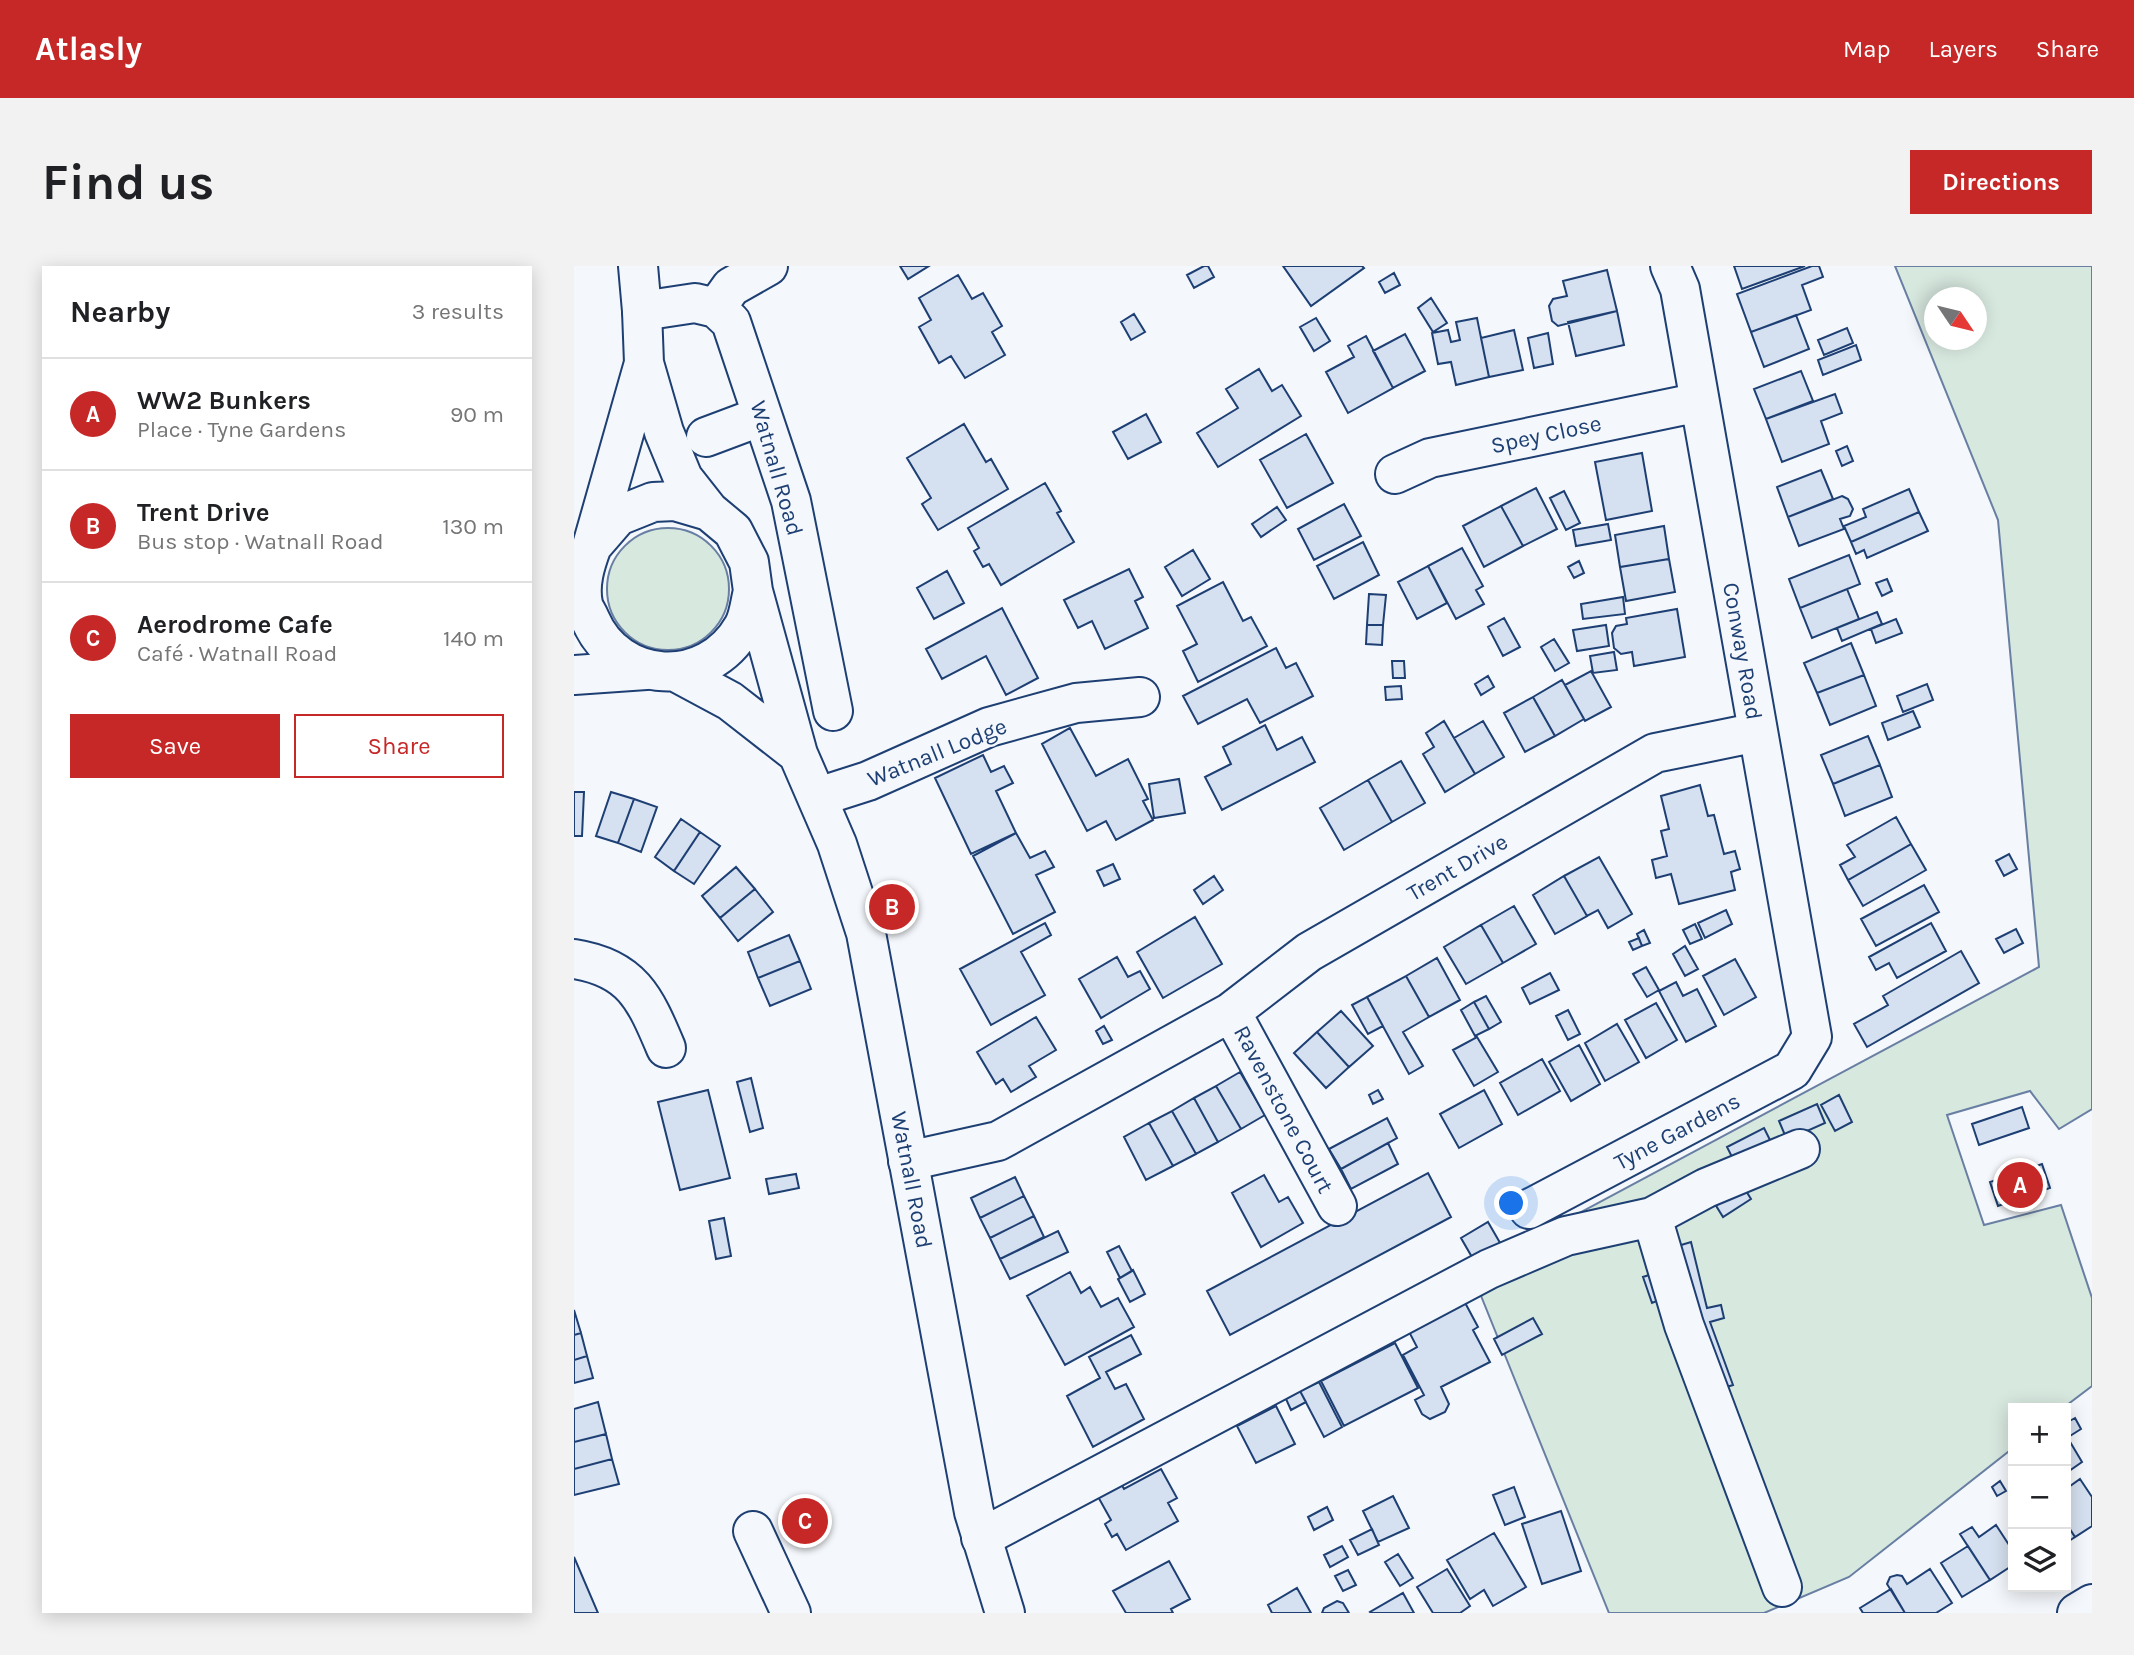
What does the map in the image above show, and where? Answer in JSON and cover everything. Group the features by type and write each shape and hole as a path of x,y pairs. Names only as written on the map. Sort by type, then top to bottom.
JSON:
{"street":[{"name":"Watnall Road","path":"638,266 644,363 664,432 683,478 709,512 733,531 749,562 753,591 798,754 837,844 866,933 974,1512 1005,1613"},
{"path":"642,311 695,303 716,307 731,287 768,266"},
{"name":"Conway Road","path":"1670,266 1680,289 1812,1037"},
{"name":"Watnall Road","path":"716,307 731,322 791,501 833,711"},
{"name":"Watnall Road","path":"644,363 583,568 583,604 597,636 618,657 661,671 730,701 798,754"},
{"name":"Spey Close","path":"1395,474 1430,458 1700,402"},
{"path":"706,437 762,416"},
{"name":"Watnall Road","path":"583,568 618,516 653,502 676,501 709,512"},
{"name":"Watnall Road","path":"661,671 707,663 729,646 744,625 753,591"},
{"path":"574,675 661,671"},
{"name":"Watnall Lodge","path":"818,797 867,781 989,727 1076,704 1140,697"},
{"name":"Trent Drive","path":"908,1161 998,1141 1231,1012 1309,952 1654,753 1758,732"},
{"path":"581,960 623,976 648,1006 666,1048"},
{"name":"Ravenstone Court","path":"1231,1012 1336,1206"},
{"name":"Tyne Gardens","path":"1529,1209 1792,1070 1812,1037"},
{"path":"981,1538 1489,1269 1566,1236 1652,1217 1706,1188 1800,1149"},
{"path":"1652,1217 1684,1325 1782,1587"},
{"path":"753,1531 790,1613"},
{"path":"2077,1613 2092,1604"}],"shaded area":[{"path":"1895,266 2092,266 2092,1109 2059,1129 2030,1091 1947,1115 1984,1225 2061,1205 2092,1298 2092,1386 2070,1403 2008,1403 2008,1452 1849,1577 1764,1613 1609,1613 1471,1271 2039,967 1998,520 1929,350 1987,350 1987,287 1924,287 1924,338"},
{"path":"668,528 691,532 711,546 725,566 729,589 725,612 711,632 691,646 668,650 645,646 625,632 611,612 607,589 611,566 625,546 645,532"}],"building":[{"path":"900,266 929,266 908,279"},
{"path":"1208,266 1214,277 1194,288 1187,275"},
{"path":"1283,266 1362,266 1364,268 1311,306"},
{"path":"1734,266 1805,266 1742,289"},
{"path":"1812,266 1819,266 1823,277 1802,285 1811,310 1751,332 1737,294"},
{"path":"1607,270 1617,311 1558,326 1552,321 1549,306 1553,299 1567,296 1563,281"},
{"path":"1394,273 1400,285 1385,293 1379,282"},
{"path":"958,275 972,299 983,293 1002,326 992,332 1005,355 965,378 951,356 939,363 919,327 931,320 919,298"},
{"path":"1431,298 1447,323 1433,332 1418,308"},
{"path":"1617,311 1624,345 1576,356 1568,322"},
{"path":"1134,314 1145,332 1131,340 1121,322"},
{"path":"1796,315 1809,349 1764,367 1751,332"},
{"path":"1316,318 1330,341 1314,351 1300,327"},
{"path":"1477,318 1489,377 1456,385 1451,362 1438,364 1432,333 1448,330 1451,342 1460,340 1456,322"},
{"path":"1847,328 1853,343 1824,355 1818,340"},
{"path":"1514,330 1523,370 1489,377 1481,338"},
{"path":"1548,333 1553,364 1534,368 1528,338"},
{"path":"1405,334 1425,371 1393,388 1373,351"},
{"path":"1366,336 1393,388 1348,413 1326,372 1354,357 1348,346"},
{"path":"1856,345 1861,360 1823,375 1818,360"},
{"path":"1259,369 1272,391 1282,385 1301,416 1218,467 1197,433 1238,408 1226,389"},
{"path":"1801,371 1813,401 1766,419 1754,389"},
{"path":"1835,394 1842,413 1821,421 1829,444 1782,462 1766,419"},
{"path":"1146,414 1161,442 1128,459 1113,432"},
{"path":"964,424 986,462 991,459 1008,489 938,530 922,504 931,498 907,458"},
{"path":"1306,434 1333,483 1287,508 1260,460"},
{"path":"1847,446 1853,461 1842,466 1836,451"},
{"path":"1642,453 1652,511 1606,520 1595,462"},
{"path":"1821,470 1833,499 1788,517 1777,487"},
{"path":"1045,483 1061,511 1057,513 1074,542 1001,585 989,564 983,567 974,551 979,548 968,528"},
{"path":"1536,488 1557,529 1523,546 1501,506"},
{"path":"1909,489 1919,512 1851,542 1844,526 1866,517 1863,509"},
{"path":"1564,491 1580,523 1566,530 1550,498"},
{"path":"1842,496 1848,499 1853,509 1850,516 1840,519 1844,529 1799,546 1788,517"},
{"path":"1344,504 1361,536 1314,560 1298,529"},
{"path":"1501,506 1523,546 1484,567 1463,526"},
{"path":"1277,507 1286,520 1261,537 1252,524"},
{"path":"1919,512 1928,531 1867,558 1864,550 1856,554 1851,542"},
{"path":"1608,524 1611,540 1576,546 1573,530"},
{"path":"1664,526 1669,559 1620,567 1615,535"},
{"path":"1363,542 1379,575 1334,599 1317,566"},
{"path":"1462,548 1483,586 1476,590 1484,604 1456,619 1428,566"},
{"path":"1193,550 1210,579 1182,596 1165,567"},
{"path":"1849,555 1860,584 1800,608 1789,579"},
{"path":"1669,559 1675,592 1626,601 1620,567"},
{"path":"1579,561 1584,573 1574,578 1568,567"},
{"path":"1428,566 1447,603 1417,619 1398,582"},
{"path":"1129,569 1143,597 1135,601 1148,628 1105,649 1092,621 1078,628 1064,600"},
{"path":"947,571 964,603 934,619 917,588"},
{"path":"1887,579 1892,591 1882,596 1876,583"},
{"path":"1223,582 1243,621 1251,617 1267,646 1198,682 1183,651 1197,644 1177,606"},
{"path":"1847,589 1859,619 1812,638 1800,608"},
{"path":"1369,594 1386,595 1383,625 1367,625"},
{"path":"1623,597 1625,614 1583,619 1581,604"},
{"path":"1002,608 1038,678 1006,695 986,656 942,679 926,649"},
{"path":"1677,609 1685,657 1634,666 1632,652 1621,654 1614,648 1612,633 1616,626 1627,624 1626,618"},
{"path":"1877,612 1882,624 1842,641 1837,628"},
{"path":"1504,618 1520,647 1503,656 1488,627"},
{"path":"1896,619 1902,633 1876,643 1871,629"},
{"path":"1367,625 1383,625 1382,645 1366,644"},
{"path":"1606,625 1609,646 1577,651 1573,630"},
{"path":"1554,639 1569,663 1555,671 1541,647"},
{"path":"1851,643 1864,675 1817,693 1804,663"},
{"path":"1276,648 1286,668 1296,663 1313,696 1260,723 1247,699 1198,724 1183,696"},
{"path":"1614,652 1617,670 1593,673 1590,656"},
{"path":"1392,661 1404,661 1405,678 1393,678"},
{"path":"1591,671 1611,707 1585,721 1565,685"},
{"path":"1864,675 1876,706 1830,725 1817,693"},
{"path":"1488,676 1494,687 1481,695 1475,684"},
{"path":"1562,680 1584,719 1555,736 1533,697"},
{"path":"1927,684 1933,700 1903,712 1897,696"},
{"path":"1401,686 1402,699 1386,700 1385,687"},
{"path":"1533,697 1555,736 1525,752 1504,713"},
{"path":"1913,711 1920,727 1888,740 1882,723"},
{"path":"1444,721 1475,774 1445,792 1423,754 1434,747 1426,733"},
{"path":"1483,721 1504,757 1475,774 1454,738"},
{"path":"1265,725 1277,750 1302,737 1315,762 1222,810 1205,777 1231,764 1223,747"},
{"path":"1070,728 1096,776 1128,759 1148,799 1143,801 1153,820 1116,840 1106,821 1087,831 1042,744"},
{"path":"1868,736 1880,765 1833,784 1821,755"},
{"path":"983,755 991,772 1004,766 1013,783 996,791 1016,833 971,854 935,778"},
{"path":"1401,761 1425,803 1392,822 1368,780"},
{"path":"1880,765 1892,797 1845,816 1833,784"},
{"path":"1179,779 1185,813 1154,818 1149,784"},
{"path":"1368,780 1392,822 1344,850 1320,808"},
{"path":"1700,785 1708,816 1714,815 1724,854 1735,851 1740,869 1731,872 1735,890 1679,904 1671,874 1656,878 1652,860 1667,856 1661,831 1669,829 1661,796"},
{"path":"574,792 584,792 582,836 574,836"},
{"path":"611,792 634,799 618,843 596,836"},
{"path":"634,799 657,807 641,852 618,843"},
{"path":"1896,817 1911,844 1848,880 1840,865 1855,857 1847,845"},
{"path":"681,819 700,832 674,871 655,857"},
{"path":"700,832 720,846 694,884 674,871"},
{"path":"1016,833 1030,858 1045,851 1054,867 1036,875 1055,912 1013,934 973,856"},
{"path":"1911,844 1926,870 1863,906 1848,880"},
{"path":"2009,854 2017,869 2004,876 1996,861"},
{"path":"1599,857 1632,914 1608,928 1598,910 1587,916 1564,876"},
{"path":"1113,864 1120,879 1104,886 1097,871"},
{"path":"736,867 755,889 720,918 702,896"},
{"path":"1214,876 1223,890 1203,904 1194,890"},
{"path":"1564,876 1587,916 1555,934 1533,895"},
{"path":"1924,885 1939,912 1876,946 1861,919"},
{"path":"755,889 773,912 738,941 720,918"},
{"path":"1514,906 1536,944 1503,963 1481,925"},
{"path":"1726,910 1732,924 1705,938 1698,923"},
{"path":"1195,917 1222,964 1163,998 1137,952"},
{"path":"1045,923 1051,935 1021,952 1045,995 991,1025 960,969"},
{"path":"1931,923 1946,951 1897,978 1889,963 1876,970 1869,957"},
{"path":"1695,924 1702,939 1690,944 1683,930"},
{"path":"1481,925 1503,963 1466,984 1444,947"},
{"path":"2016,929 2023,943 2004,953 1996,939"},
{"path":"1644,930 1650,943 1642,946 1637,934"},
{"path":"789,935 800,961 758,978 748,952"},
{"path":"1639,938 1642,946 1633,950 1629,942"},
{"path":"1685,946 1698,969 1685,976 1673,954"},
{"path":"1961,951 1979,983 1867,1047 1854,1024 1888,1005 1883,996"},
{"path":"1117,957 1128,977 1140,971 1150,989 1101,1018 1079,979"},
{"path":"1437,958 1460,1000 1429,1017 1406,976"},
{"path":"1735,959 1756,997 1724,1015 1703,976"},
{"path":"800,961 811,989 770,1006 758,978"},
{"path":"1646,967 1659,990 1647,997 1633,974"},
{"path":"1550,973 1559,990 1530,1004 1522,988"},
{"path":"1406,976 1429,1017 1403,1032 1423,1066 1409,1074 1367,997"},
{"path":"1676,982 1683,996 1697,989 1716,1026 1686,1042 1659,991"},
{"path":"1486,996 1501,1022 1489,1029 1474,1002"},
{"path":"1367,997 1383,1026 1368,1034 1352,1005"},
{"path":"1474,1002 1489,1029 1475,1036 1461,1010"},
{"path":"1656,1003 1677,1040 1646,1058 1625,1020"},
{"path":"1568,1010 1580,1034 1568,1040 1556,1016"},
{"path":"1341,1011 1373,1046 1349,1067 1317,1032"},
{"path":"1036,1017 1056,1050 1029,1066 1036,1077 1011,1092 1003,1079 996,1084 977,1052"},
{"path":"1617,1024 1639,1062 1605,1081 1585,1043"},
{"path":"1104,1026 1112,1040 1103,1044 1096,1031"},
{"path":"1317,1032 1349,1067 1326,1088 1294,1053"},
{"path":"1477,1037 1498,1072 1474,1086 1453,1050"},
{"path":"1579,1045 1600,1084 1571,1101 1549,1062"},
{"path":"1542,1059 1560,1091 1518,1115 1500,1083"},
{"path":"1240,1072 1265,1115 1241,1129 1216,1086"},
{"path":"751,1078 763,1128 750,1132 737,1082"},
{"path":"1216,1086 1241,1129 1218,1142 1194,1098"},
{"path":"708,1090 730,1178 680,1190 658,1102"},
{"path":"1378,1090 1383,1099 1373,1104 1369,1095"},
{"path":"1484,1090 1502,1124 1459,1148 1440,1114"},
{"path":"1839,1095 1852,1122 1835,1131 1821,1105"},
{"path":"1194,1098 1218,1142 1196,1154 1172,1111"},
{"path":"1817,1104 1825,1123 1787,1140 1779,1121"},
{"path":"2022,1107 2029,1128 1979,1145 1972,1124"},
{"path":"1172,1111 1196,1154 1173,1166 1149,1123"},
{"path":"1387,1118 1397,1138 1341,1169 1329,1149"},
{"path":"1149,1123 1173,1166 1146,1180 1124,1137"},
{"path":"1764,1128 1774,1148 1737,1167 1727,1147"},
{"path":"1388,1143 1398,1164 1351,1189 1341,1169"},
{"path":"2042,1164 2050,1188 1998,1206 1990,1182"},
{"path":"1428,1173 1451,1217 1230,1335 1207,1291"},
{"path":"796,1174 799,1188 769,1194 766,1179"},
{"path":"1264,1175 1279,1202 1288,1197 1303,1223 1261,1247 1232,1193"},
{"path":"1015,1177 1024,1196 980,1218 971,1198"},
{"path":"1743,1186 1751,1199 1723,1217 1715,1204"},
{"path":"1024,1196 1034,1216 990,1238 980,1218"},
{"path":"1034,1216 1044,1237 1000,1259 990,1238"},
{"path":"724,1218 731,1256 716,1259 709,1221"},
{"path":"1488,1222 1503,1248 1476,1264 1461,1238"},
{"path":"1058,1231 1068,1252 1010,1279 1000,1259"},
{"path":"1691,1242 1707,1308 1721,1305 1724,1318 1710,1322 1733,1385 1720,1389 1678,1246"},
{"path":"1119,1246 1132,1271 1120,1278 1107,1252"},
{"path":"1133,1270 1145,1294 1130,1302 1118,1279"},
{"path":"1070,1272 1081,1293 1090,1287 1101,1307 1118,1298 1134,1327 1065,1365 1027,1296"},
{"path":"1655,1273 1664,1298 1652,1303 1643,1277"},
{"path":"1462,1297 1478,1327 1473,1330 1490,1362 1441,1387 1449,1404 1445,1412 1430,1419 1422,1414 1415,1400 1424,1395 1403,1355 1417,1347 1406,1326"},
{"path":"574,1310 581,1333 574,1335"},
{"path":"1533,1318 1542,1334 1502,1355 1494,1339"},
{"path":"581,1333 587,1356 574,1360 574,1335"},
{"path":"1131,1335 1141,1354 1106,1372 1115,1389 1126,1384 1144,1419 1093,1447 1067,1396 1100,1378 1089,1357"},
{"path":"1395,1343 1418,1388 1344,1426 1321,1381"},
{"path":"587,1356 593,1378 574,1383 574,1360"},
{"path":"1319,1382 1342,1427 1324,1437 1300,1391"},
{"path":"1300,1391 1306,1402 1291,1410 1286,1399"},
{"path":"598,1402 606,1434 574,1442 574,1409"},
{"path":"1276,1406 1295,1444 1256,1463 1237,1426"},
{"path":"2075,1418 2081,1429 2071,1435 2071,1420"},
{"path":"606,1434 612,1459 574,1469 574,1442"},
{"path":"2071,1443 2082,1462 2071,1470"},
{"path":"612,1459 619,1484 574,1495 574,1469"},
{"path":"1161,1469 1177,1498 1168,1503 1178,1521 1126,1550 1117,1534 1112,1537 1105,1524 1111,1520 1092,1486 1115,1473 1124,1489"},
{"path":"2080,1479 2092,1497 2092,1526 2075,1537 2071,1531 2071,1485"},
{"path":"2000,1481 2006,1491 1997,1496 1992,1487"},
{"path":"1514,1487 1525,1517 1505,1525 1493,1495"},
{"path":"1393,1496 1409,1528 1378,1542 1363,1511"},
{"path":"1327,1507 1333,1520 1314,1530 1308,1517"},
{"path":"1561,1511 1581,1571 1542,1584 1522,1524"},
{"path":"1996,1525 2008,1543 2008,1568 1990,1580 1960,1534 1972,1527 1979,1537"},
{"path":"1372,1529 1379,1545 1358,1555 1350,1540"},
{"path":"1494,1533 1526,1587 1493,1606 1484,1590 1470,1599 1447,1560"},
{"path":"1342,1546 1348,1557 1330,1567 1324,1555"},
{"path":"1968,1546 1990,1580 1962,1597 1941,1563"},
{"path":"1398,1554 1413,1578 1400,1586 1385,1562"},
{"path":"574,1557 598,1613 574,1613"},
{"path":"1169,1561 1190,1599 1171,1609 1173,1613 1126,1613 1113,1591"},
{"path":"1447,1569 1470,1606 1460,1613 1433,1613 1417,1587"},
{"path":"1930,1569 1952,1603 1936,1613 1905,1613 1887,1584 1890,1577 1902,1576 1907,1584"},
{"path":"1348,1570 1356,1585 1343,1591 1335,1576"},
{"path":"1297,1588 1311,1613 1272,1613 1268,1605"},
{"path":"1891,1589 1905,1613 1863,1613 1860,1608"},
{"path":"1403,1593 1414,1613 1370,1612"},
{"path":"1337,1601 1343,1603 1349,1613 1322,1613 1324,1608"}],"place":[{"name":"Trent Drive","path":"892,907"},
{"name":"WW2 Bunkers","path":"2020,1185"},
{"name":"Aerodrome Cafe","path":"805,1521"}]}
